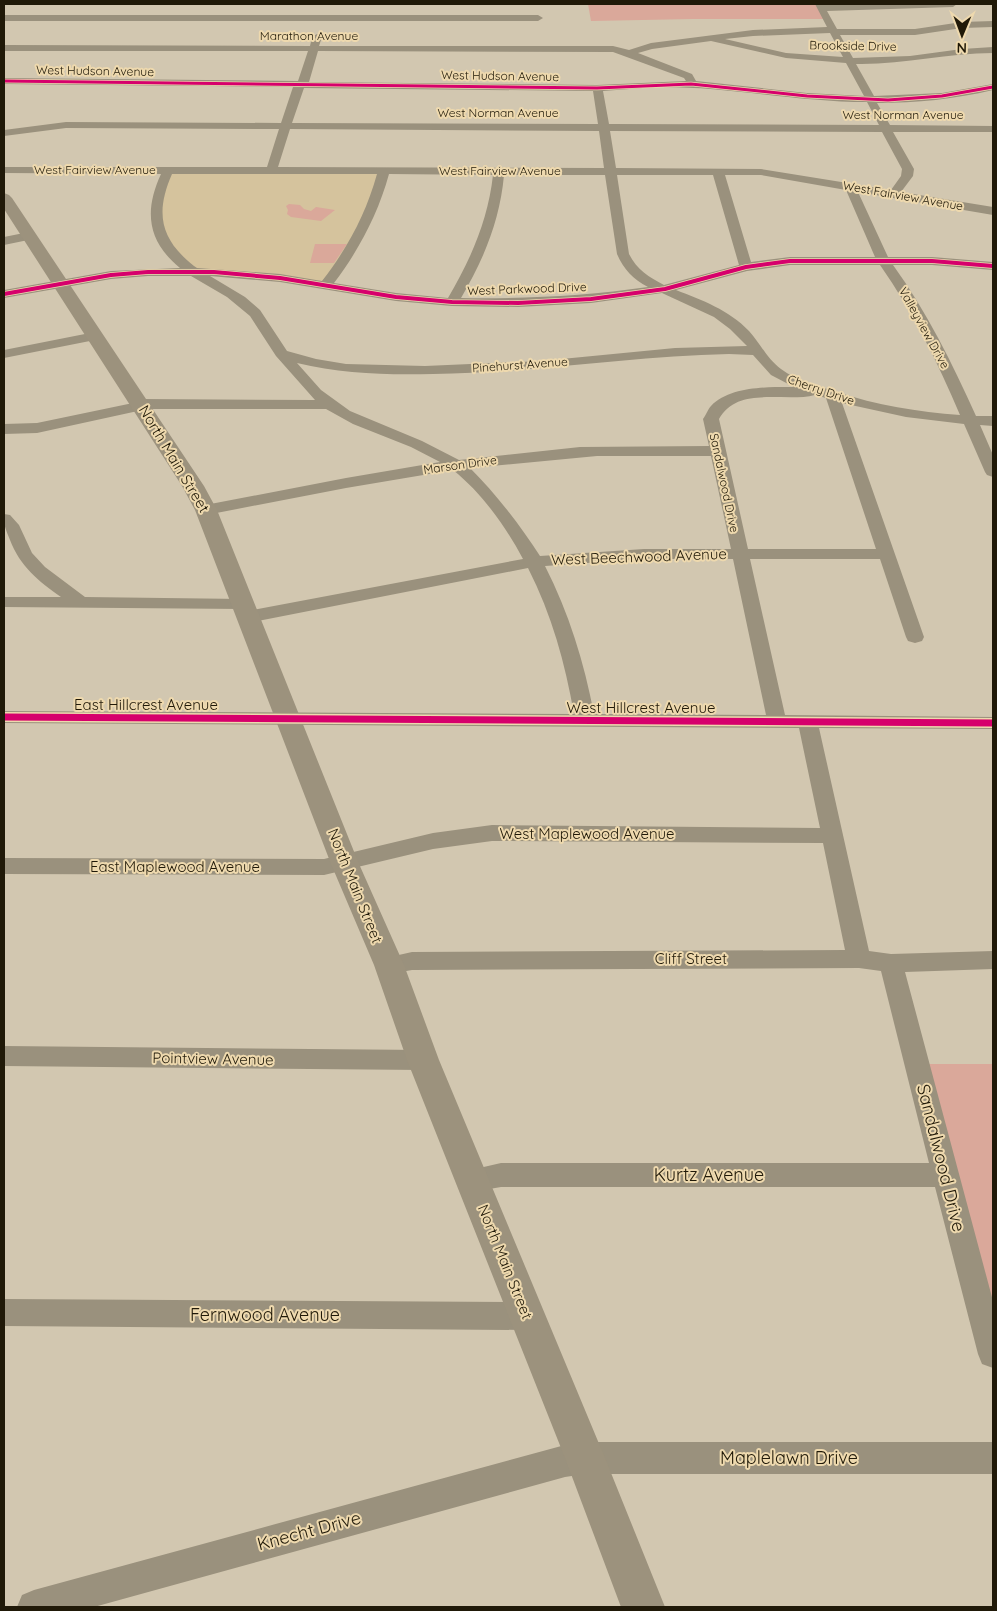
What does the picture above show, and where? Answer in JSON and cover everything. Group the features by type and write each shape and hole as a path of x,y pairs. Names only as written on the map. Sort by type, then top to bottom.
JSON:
{"main road":[{"name":"North Main Street","path":"4,198 16,239 60,283 141,405 206,510 345,864 389,965 423,1060 585,1458 643,1607"}],"street":[{"path":"271,171 328,4"},
{"path":"894,194 907,176 908,169 821,6 897,7 953,4"},
{"path":"4,18 538,18"},
{"path":"630,53 643,48 767,32 915,32 962,25 993,24"},
{"name":"Brookside Drive","path":"714,39 770,54 813,59 899,60 955,51 993,50"},
{"name":"Marathon Avenue","path":"4,48 95,44 314,48 539,44 613,49 630,53 689,80"},
{"name":"West Hudson Avenue","path":"4,81 597,88 689,80 804,96 871,98 931,98 993,88"},
{"name":"Cherry Drive","path":"597,88 624,260 641,278 721,315 740,330 775,372 798,384 882,408 971,421 993,421"},
{"path":"980,91 993,94"},
{"name":"West Norman Avenue","path":"4,133 66,125 993,129"},
{"name":"West Fairview Avenue","path":"4,170 768,173 993,211"},
{"path":"168,170 155,212 157,230 166,246 174,255 187,268 236,296 257,316 290,365 331,406 358,421 420,444 456,465 465,471 498,508 535,562 560,614 579,684 584,720"},
{"path":"326,285 342,266 368,221 376,202 384,171"},
{"path":"452,302 476,261 488,230 498,189 499,171"},
{"path":"718,172 746,267"},
{"name":"Valleyview Drive","path":"850,186 883,260 904,290 927,329 993,472"},
{"name":"West Parkwood Drive","path":"4,294 60,283 130,273 195,272 270,277 396,297 452,302 518,303 569,301 665,289 746,267 809,259 947,261 993,266"},
{"path":"236,296 239,289 247,284 270,277"},
{"path":"4,354 94,336"},
{"name":"Pinehurst Avenue","path":"285,355 328,368 462,369 674,352 733,349 756,351"},
{"path":"308,384 315,373 328,368"},
{"path":"826,393 915,637"},
{"name":"Sandalwood Drive","path":"777,722 711,419 714,411 725,402 753,394 826,393"},
{"path":"4,429 37,428 141,405 331,406"},
{"name":"Marson Drive","path":"206,510 456,465 581,452 717,451"},
{"path":"4,519 15,530 27,558 38,570 81,603"},
{"name":"West Beechwood Avenue","path":"4,602 81,603 245,610 535,562 644,554 885,554"},
{"name":"East Hillcrest Avenue","path":"4,717 288,719"},
{"name":"West Hillcrest Avenue","path":"288,719 993,723"},
{"path":"808,722 859,959"},
{"name":"West Maplewood Avenue","path":"345,864 432,841 492,833 832,836"},
{"name":"East Maplewood Avenue","path":"4,866 324,868 345,864"},
{"name":"Cliff Street","path":"389,965 412,961 859,959 892,963 993,960"},
{"name":"Sandalwood Drive","path":"892,963 945,1175 993,1354"},
{"name":"Pointview Avenue","path":"4,1056 423,1060"},
{"name":"Kurtz Avenue","path":"472,1180 511,1175 945,1175"},
{"name":"Fernwood Avenue","path":"4,1312 526,1316"},
{"name":"Maplelawn Drive","path":"585,1458 993,1458"},
{"name":"Knecht Drive","path":"34,1607 565,1461 585,1458"}],"shaded area":[{"path":"588,4 819,4 827,19 591,21"},
{"path":"168,170 384,171 379,193 326,285 195,272 157,230"},
{"path":"289,204 300,205 304,209 311,211 316,207 335,210 321,221 291,217 287,214 286,206"},
{"path":"315,244 347,244 334,263 310,263"},
{"path":"917,1064 993,1064 993,1302 979,1302"}],"cycle path":[{"path":"4,81 597,88 691,84 782,94 888,100 942,96 993,87"},
{"path":"4,294 111,275 148,272 214,272 280,278 396,297 452,302 518,303 591,299 665,289 746,267 790,261 932,261 993,266"},
{"path":"4,717 993,723"}]}
